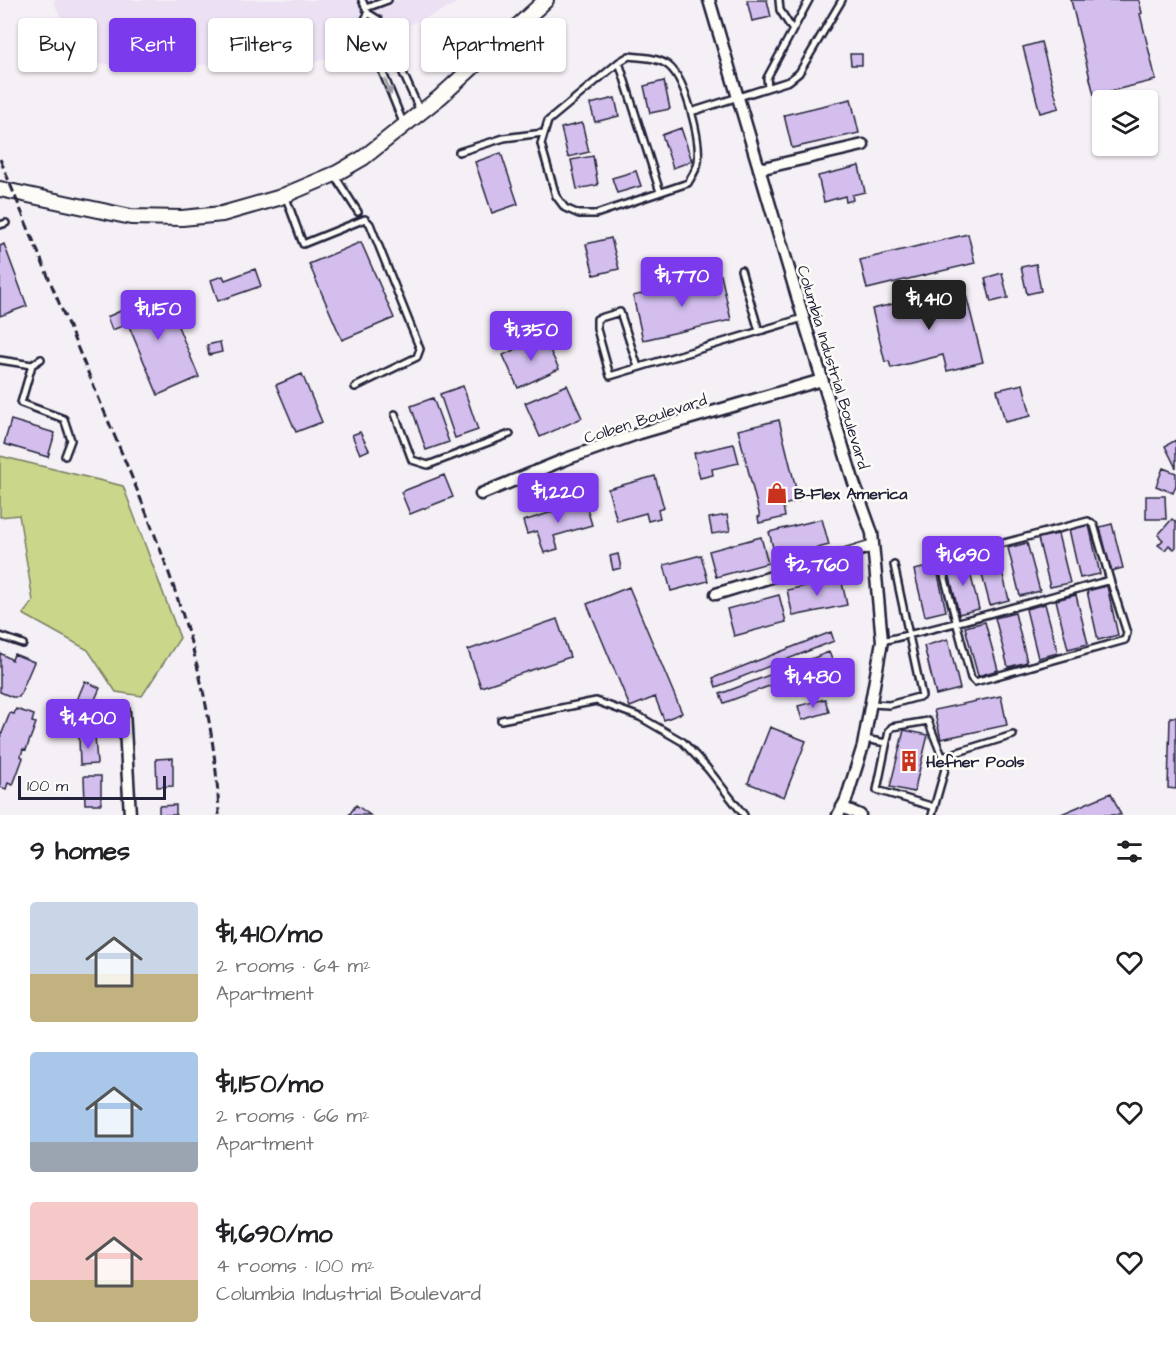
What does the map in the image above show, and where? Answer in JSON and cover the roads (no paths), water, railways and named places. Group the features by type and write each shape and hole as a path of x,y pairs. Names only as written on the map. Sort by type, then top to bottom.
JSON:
{"street":[{"path":"0,189 131,216 182,218 222,214 285,195 334,175 363,158 449,89 546,0"},
{"name":"Columbia Industrial Boulevard","path":"709,0 803,318 872,533 882,641 865,739 840,811"},
{"path":"759,169 863,145"},
{"name":"Colben Boulevard","path":"481,494 566,459 640,433 822,380"},
{"path":"716,594 873,546"},
{"path":"124,711 130,815"},
{"path":"840,811 860,815"}],"lane":[{"path":"362,0 367,11 379,20 420,112"},
{"path":"388,0 367,11 363,24 404,125"},
{"path":"779,0 780,10 792,29"},
{"path":"768,87 767,78 809,0"},
{"path":"691,112 789,81 799,73 842,0"},
{"path":"629,56 654,59 670,67 679,79 691,112 698,149 698,163 688,183 596,214 579,214 565,208 556,196 541,144 548,121 619,62 629,56"},
{"path":"619,62 660,192"},
{"path":"459,152 504,138 543,133"},
{"path":"334,175 358,212"},
{"path":"285,195 303,244 365,219 370,224 420,349 417,357 356,387"},
{"path":"741,270 759,331"},
{"path":"638,367 620,312 597,319 597,329 610,376 803,318"},
{"path":"0,360 32,364 41,359"},
{"path":"32,364 21,404 64,419 71,440 65,456"},
{"path":"394,414 412,460 428,465 510,434"},
{"path":"1088,521 1094,525 1110,580 1127,633 1125,640 975,682 971,678 941,564 943,559 1088,521"},
{"path":"871,704 888,705 922,696 894,566"},
{"path":"882,641 1110,580"},
{"path":"0,636 23,644"},
{"path":"501,720 596,701 640,717 683,742 744,815"},
{"path":"932,815 945,769 928,721 892,727 886,743 877,790 934,807"},
{"path":"942,757 1013,735"},
{"path":"865,739 886,743"}],"railway":[{"path":"0,159 145,509 181,608 207,709 215,761 219,815"}],"place":[{"name":"B-Flex America","path":"777,493"},
{"name":"Hefner Pools","path":"909,761"}]}
